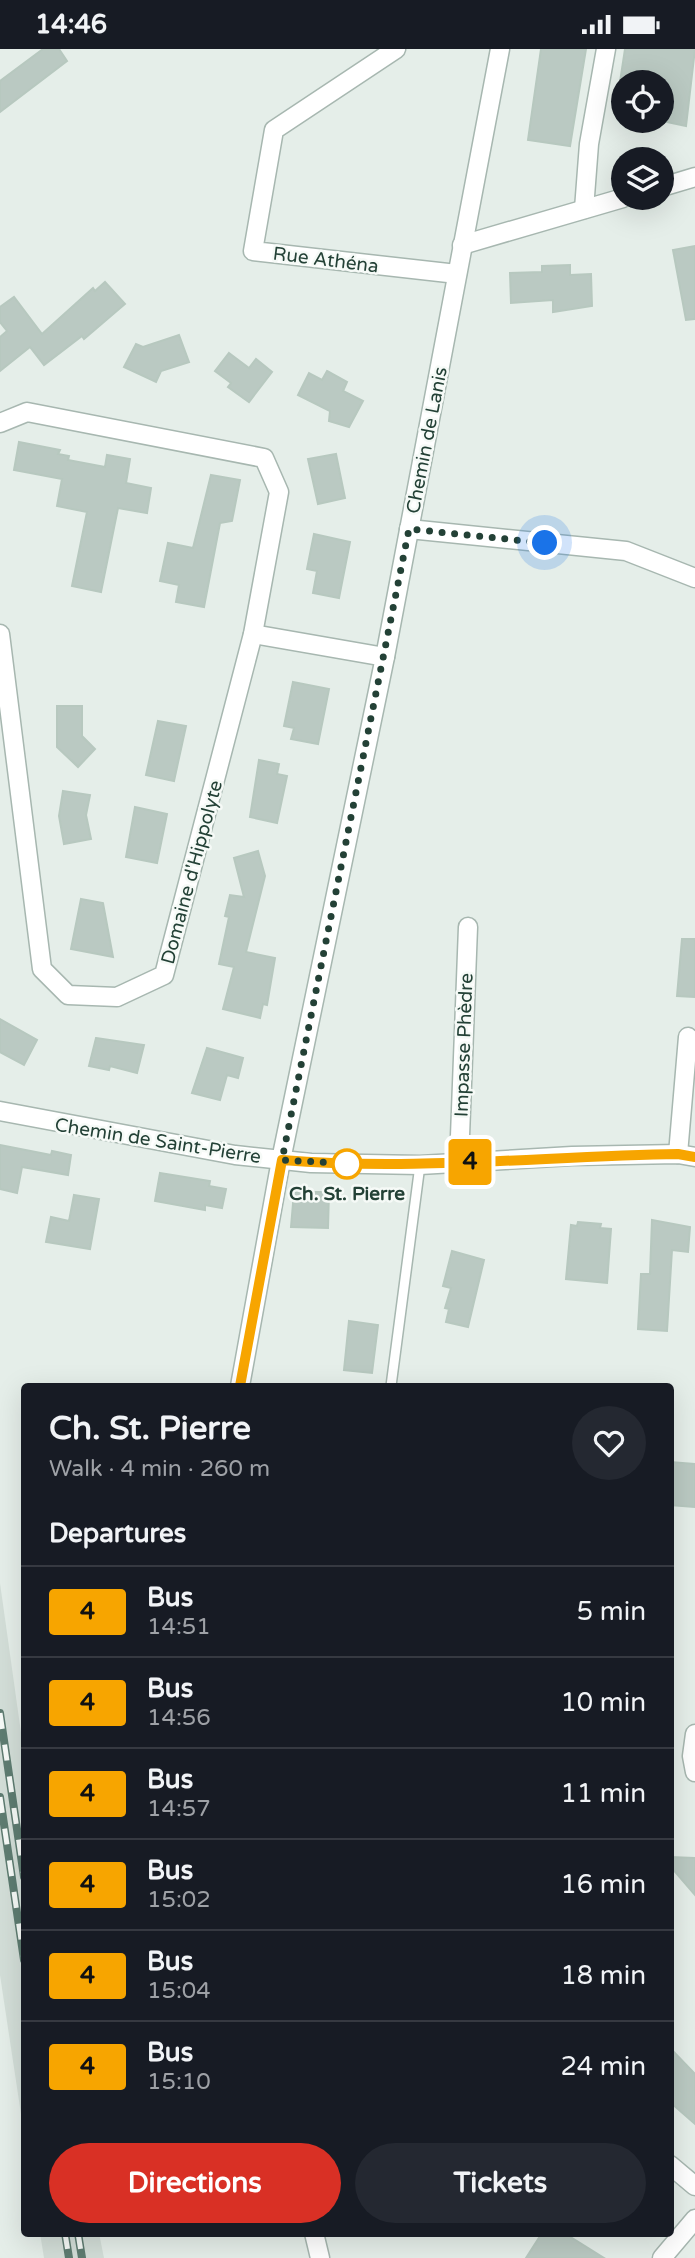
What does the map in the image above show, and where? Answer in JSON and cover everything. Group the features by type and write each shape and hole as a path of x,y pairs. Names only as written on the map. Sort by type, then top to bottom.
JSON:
{"street":[{"name":"Rue Athéna","path":"396,49 274,129 253,251 457,274"},
{"name":"Chemin de Lanis","path":"241,1383 282,1160 385,657 500,49"},
{"path":"584,209 589,144 606,49"},
{"path":"674,183 695,177"},
{"path":"462,245 611,201"},
{"name":"Domaine d'Hippolyte","path":"0,423 27,412 264,458 279,492 253,634 164,975 117,997 68,995 42,969 0,634"},
{"path":"409,529 626,551 695,578"},
{"path":"253,634 385,657"},
{"name":"Impasse Phèdre","path":"459,1162 468,927"},
{"path":"687,1156 688,1037"},
{"name":"Chemin de Saint-Pierre","path":"0,1111 57,1124 282,1160 421,1165 572,1156 687,1156"},
{"path":"695,1734 692,1756 695,1772"},
{"path":"674,2168 695,2186"},
{"path":"662,2258 695,2219"},
{"path":"315,2237 320,2258"}],"lane":[{"path":"391,1383 421,1165"}],"shaded area":[{"path":"0,1583 21,1733 21,2114 0,1975"},
{"path":"41,2237 100,2237 104,2258 44,2258"}],"building":[{"path":"43,49 59,49 67,61 0,112 0,81"},
{"path":"541,49 586,49 570,146 528,140"},
{"path":"625,49 695,49 686,126 674,124 674,70 622,70"},
{"path":"695,246 695,319 686,320 673,250"},
{"path":"570,265 570,275 591,274 592,306 553,312 553,300 511,303 510,273 542,272 542,266"},
{"path":"105,282 125,304 84,339 82,336 44,365 30,347 0,371 0,337 7,331 0,322 0,307 14,297 42,334 93,288 95,291"},
{"path":"179,335 189,362 161,371 156,382 124,367 136,344 143,347"},
{"path":"229,353 249,368 256,359 272,372 249,402 228,387 231,383 215,371"},
{"path":"327,371 347,382 343,391 363,401 349,427 329,421 330,411 298,395 309,373 322,380"},
{"path":"19,442 60,450 58,454 69,456 68,460 105,467 107,455 130,459 126,483 151,488 147,513 118,508 101,592 72,586 87,512 57,506 62,479 14,470"},
{"path":"336,454 345,498 318,504 308,459"},
{"path":"211,475 240,480 232,521 220,523 204,607 176,602 179,585 160,581 168,543 193,548"},
{"path":"314,534 350,542 339,598 313,593 317,571 307,569"},
{"path":"293,682 329,689 318,744 291,739 294,728 284,726"},
{"path":"57,706 82,706 82,736 95,749 78,767 57,747"},
{"path":"158,721 186,726 174,781 146,775"},
{"path":"259,760 279,764 277,774 287,776 277,823 250,817"},
{"path":"63,791 90,795 86,815 91,839 64,844 59,816"},
{"path":"135,807 167,814 157,863 126,857"},
{"path":"258,851 265,876 246,952 275,958 267,1005 263,1004 260,1018 223,1009 234,967 219,964 229,917 225,916 230,895 244,897 234,858"},
{"path":"81,899 103,903 113,957 71,949"},
{"path":"682,939 695,939 695,997 677,996"},
{"path":"0,1019 37,1040 24,1065 0,1052"},
{"path":"96,1038 144,1045 137,1073 110,1066 109,1070 89,1066"},
{"path":"207,1048 243,1058 238,1078 227,1075 220,1100 192,1093"},
{"path":"0,1145 51,1155 52,1151 71,1155 68,1175 22,1167 17,1193 0,1189"},
{"path":"160,1173 210,1181 209,1186 226,1189 222,1208 205,1205 205,1210 155,1201"},
{"path":"294,1192 329,1192 328,1228 291,1227"},
{"path":"74,1195 99,1199 90,1249 46,1242 51,1217 69,1221"},
{"path":"652,1220 690,1227 688,1252 672,1250 667,1331 638,1329 641,1274 650,1274"},
{"path":"578,1222 601,1224 600,1228 611,1229 607,1283 566,1279 571,1225 577,1226"},
{"path":"452,1251 484,1260 468,1327 446,1322 449,1309 445,1308 451,1288 443,1286"},
{"path":"349,1321 378,1325 372,1373 344,1370"},
{"path":"674,1462 695,1464 695,1507 674,1505"},
{"path":"674,1857 695,1858 695,1895 674,1871"},
{"path":"674,2052 695,2074 695,2124 674,2106"},
{"path":"539,2237 570,2237 604,2258 526,2258"}],"railway":[{"path":"0,1713 21,1856"},
{"path":"0,1797 21,1940"},
{"path":"66,2237 69,2258"},
{"path":"79,2237 82,2258"}],"bus line":[{"name":"4","path":"241,1383 282,1160 421,1165 572,1156 678,1154 695,1157"}],"place":[{"name":"Ch. St. Pierre","path":"347,1164"}],"route":[{"path":"347,1164 354,1164 282,1160 409,529 545,543"}]}
